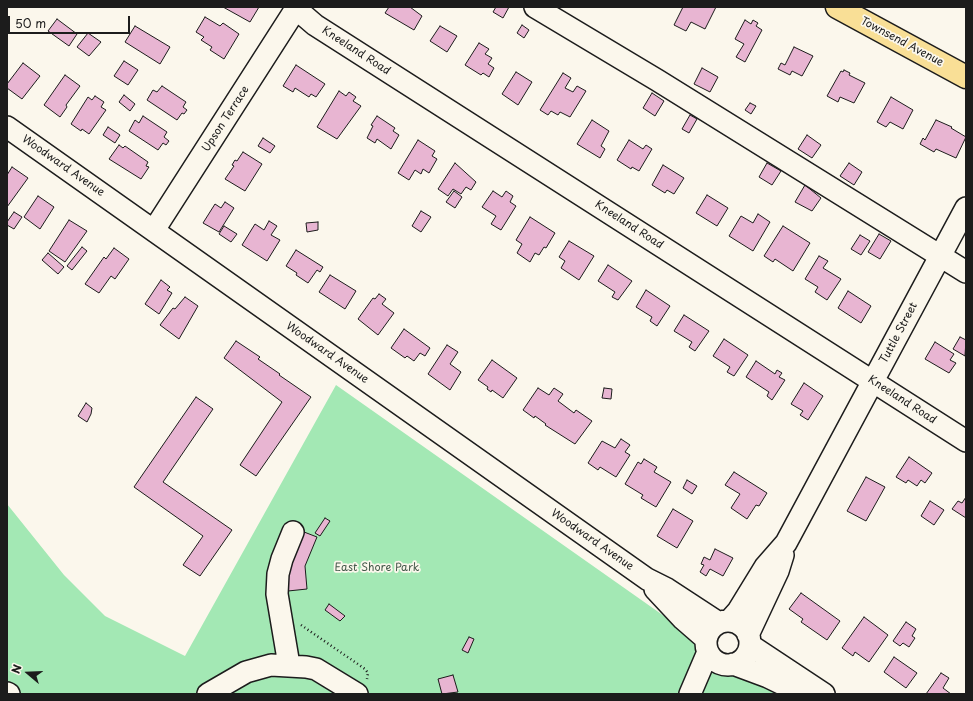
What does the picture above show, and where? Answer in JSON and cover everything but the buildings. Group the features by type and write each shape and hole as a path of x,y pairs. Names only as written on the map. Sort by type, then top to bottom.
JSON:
{"main road":[{"name":"Townsend Avenue","path":"838,7 966,76"}],"street":[{"path":"535,7 657,80 966,272"},
{"name":"Upson Terrace","path":"154,230 296,8"},
{"name":"Kneeland Road","path":"296,8 315,25 966,441"},
{"name":"Woodward Avenue","path":"7,126 647,579 724,622"},
{"name":"Tuttle Street","path":"724,622 738,611 765,567 786,543 874,382 966,208"},
{"path":"289,665 277,594 278,574 282,559 293,532"},
{"name":"Tuttle Street","path":"749,640 778,571 786,543"},
{"name":"Woodward Avenue","path":"647,579 707,646"},
{"path":"690,694 713,627 724,622 741,625 749,640 824,694"},
{"path":"695,694 730,664 744,658 749,640"},
{"path":"707,646 716,661 730,664 768,677 803,694"},
{"path":"208,694 246,672 271,665 289,665 316,669 361,689"}],"path":[{"path":"280,610 365,669 368,673 361,689"}],"green space":[{"name":"East Shore Park","path":"336,385 775,694 7,694 7,504 64,575 105,616 185,656"}]}
